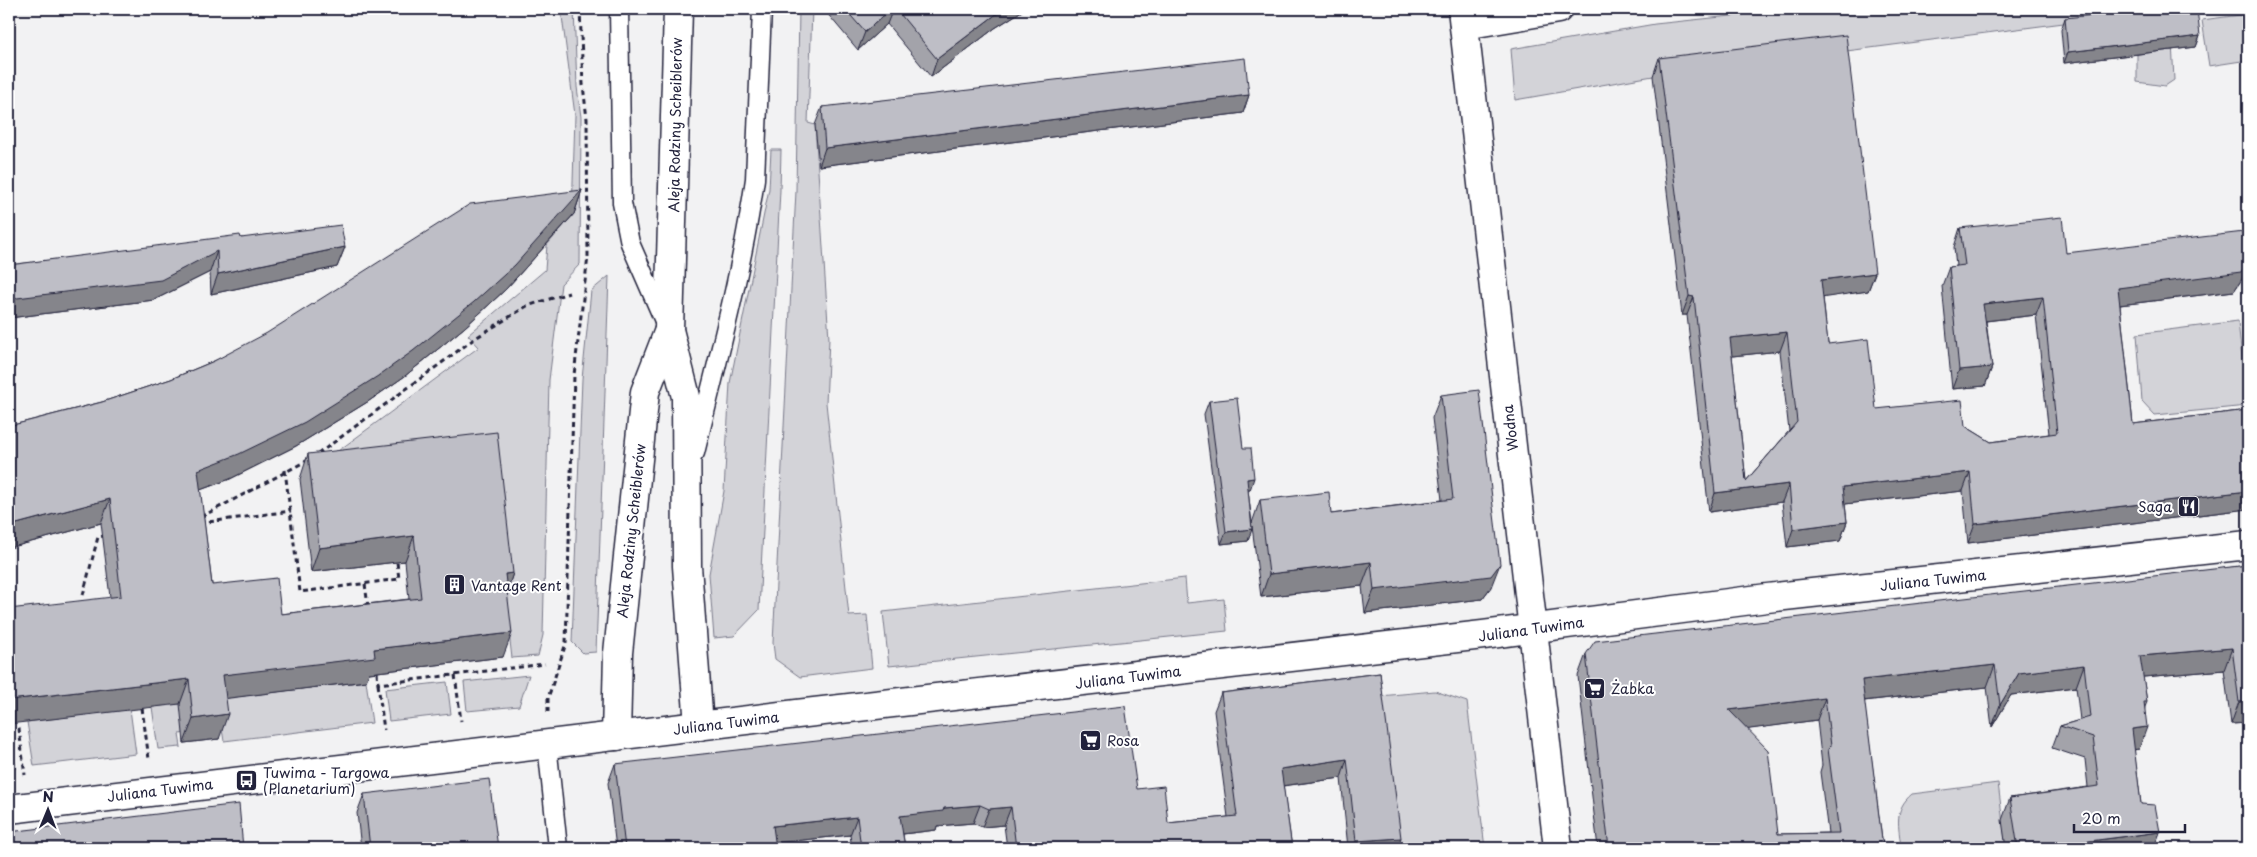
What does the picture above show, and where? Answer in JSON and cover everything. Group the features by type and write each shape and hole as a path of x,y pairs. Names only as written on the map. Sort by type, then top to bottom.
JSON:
{"street":[{"name":"Aleja Rodziny Scheiblerów","path":"678,9 669,330 686,398 685,492 687,566 699,726"},
{"path":"1463,17 1558,9"},
{"name":"Wodna","path":"1463,17 1558,848"},
{"name":"Aleja Rodziny Scheiblerów","path":"616,736 618,653 645,392 669,330"},
{"name":"Juliana Tuwima","path":"9,809 1533,628 1767,598 2248,545"}],"lane":[{"path":"619,9 622,203 630,243 669,330"},
{"path":"685,492 724,334 752,201 755,179 762,9"},
{"path":"548,744 558,848"}],"path":[{"path":"548,744 548,698 566,643 574,374 588,256 587,119 583,85 580,9"},
{"path":"200,517 323,451 474,339 520,310 569,293"},
{"path":"286,470 300,592 399,579 397,562"},
{"path":"194,524 291,510"},
{"path":"83,595 98,538 108,536"},
{"path":"365,584 368,610"},
{"path":"378,684 545,664"},
{"path":"377,672 384,732"},
{"path":"455,675 461,722"},
{"path":"142,708 149,760"},
{"path":"9,730 19,729 25,775"}],"shaded area":[{"path":"561,9 574,9 577,87 581,117 580,264 561,284 549,380 543,635 538,656 512,658 488,457 300,479 479,347 468,335 545,270 547,245 572,216 575,115"},
{"path":"799,9 812,9 808,123 815,125 829,339 826,403 849,616 867,615 872,668 800,677 775,659 773,643 796,191"},
{"path":"1798,9 1906,9 1910,11 1930,9 2172,9 1653,76 1515,100 1511,49 1655,24"},
{"path":"2248,14 2248,27 2244,28 2248,60 2209,66 2202,20"},
{"path":"2171,23 2174,80 2165,86 2137,82 2137,30"},
{"path":"771,150 781,150 780,190 759,610 734,636 714,638 709,574 724,491 730,383 769,189"},
{"path":"609,276 596,652 583,653 572,642 582,379 591,291"},
{"path":"2238,321 2247,406 2155,415 2142,401 2137,334"},
{"path":"1185,578 1187,603 1224,599 1227,631 889,666 883,612"},
{"path":"529,675 519,706 467,711 464,682"},
{"path":"366,681 372,723 224,741 222,729 179,734 181,747 158,749 152,707"},
{"path":"447,682 451,714 389,721 385,689"},
{"path":"1435,691 1467,702 1485,848 1398,848 1380,696"},
{"path":"130,709 136,754 34,766 27,722"},
{"path":"10,737 16,768 9,768"},
{"path":"1998,783 2006,848 1901,848 1900,812 1906,800 1912,794"}],"building":[{"path":"845,9 891,9 865,32"},
{"path":"896,9 1003,9 937,59"},
{"path":"2151,9 2197,9 2200,36 2068,52 2065,18"},
{"path":"1846,35 1875,273 1821,280 1828,344 1868,339 1876,409 1962,400 1965,426 1991,442 2057,433 2043,297 1983,304 1992,367 1959,370 1949,267 1965,265 1960,228 2062,217 2066,253 2244,232 2248,262 2241,272 2118,288 2133,424 2248,410 2248,491 1975,524 1970,472 1843,487 1847,522 1793,529 1789,484 1715,493 1694,297 1689,296 1659,58","holes":["1787,332 1797,422 1746,481 1730,338"]},
{"path":"1245,58 1249,95 825,148 822,107"},
{"path":"582,190 515,265 474,302 413,351 378,376 305,422 239,454 198,470 212,585 277,578 281,614 421,598 414,536 319,548 308,454 497,432 513,573 505,574 512,633 374,649 375,657 223,675 228,714 193,719 189,679 9,700 9,609 121,596 110,499 9,526 9,426 102,402 171,379 214,361 267,333 470,204"},
{"path":"341,225 345,247 218,274 217,251 161,280 9,299 9,265 240,235 241,238"},
{"path":"1479,390 1500,564 1491,576 1374,590 1371,562 1269,574 1260,500 1329,492 1331,514 1453,499 1441,395"},
{"path":"1237,398 1243,448 1251,448 1254,478 1247,479 1252,529 1226,532 1209,401"},
{"path":"2248,565 2248,701 2239,702 2232,648 2140,656 2147,702 2144,702 2147,727 2132,729 2141,804 2155,805 2160,832 2035,848 2018,848 2010,798 2099,786 2093,737 2060,726 2090,717 2084,665 2019,673 2000,705 1995,665 1862,680 1883,848 1609,848 1586,654 1595,641","holes":["1825,698 1831,746 1828,749 1839,833 1778,834 1768,750 1729,710"]},
{"path":"1380,673 1401,838 1356,841 1347,759 1281,769 1292,848 1016,848 1011,807 989,809 980,805 944,808 943,811 900,816 905,848 861,848 857,817 773,826 776,848 625,848 615,764 1125,706 1137,789 1164,786 1168,823 1237,816 1221,693"},
{"path":"489,779 498,848 370,848 364,794"},
{"path":"239,804 243,848 9,848 9,832"}],"place":[{"name":"Saga","path":"2188,506"},
{"name":"Vantage Rent","path":"455,585"},
{"name":"Żabka","path":"1595,688"},
{"name":"Rosa","path":"1091,740"},
{"name":"Tuwima - Targowa (Planetarium)","path":"247,780"}]}
